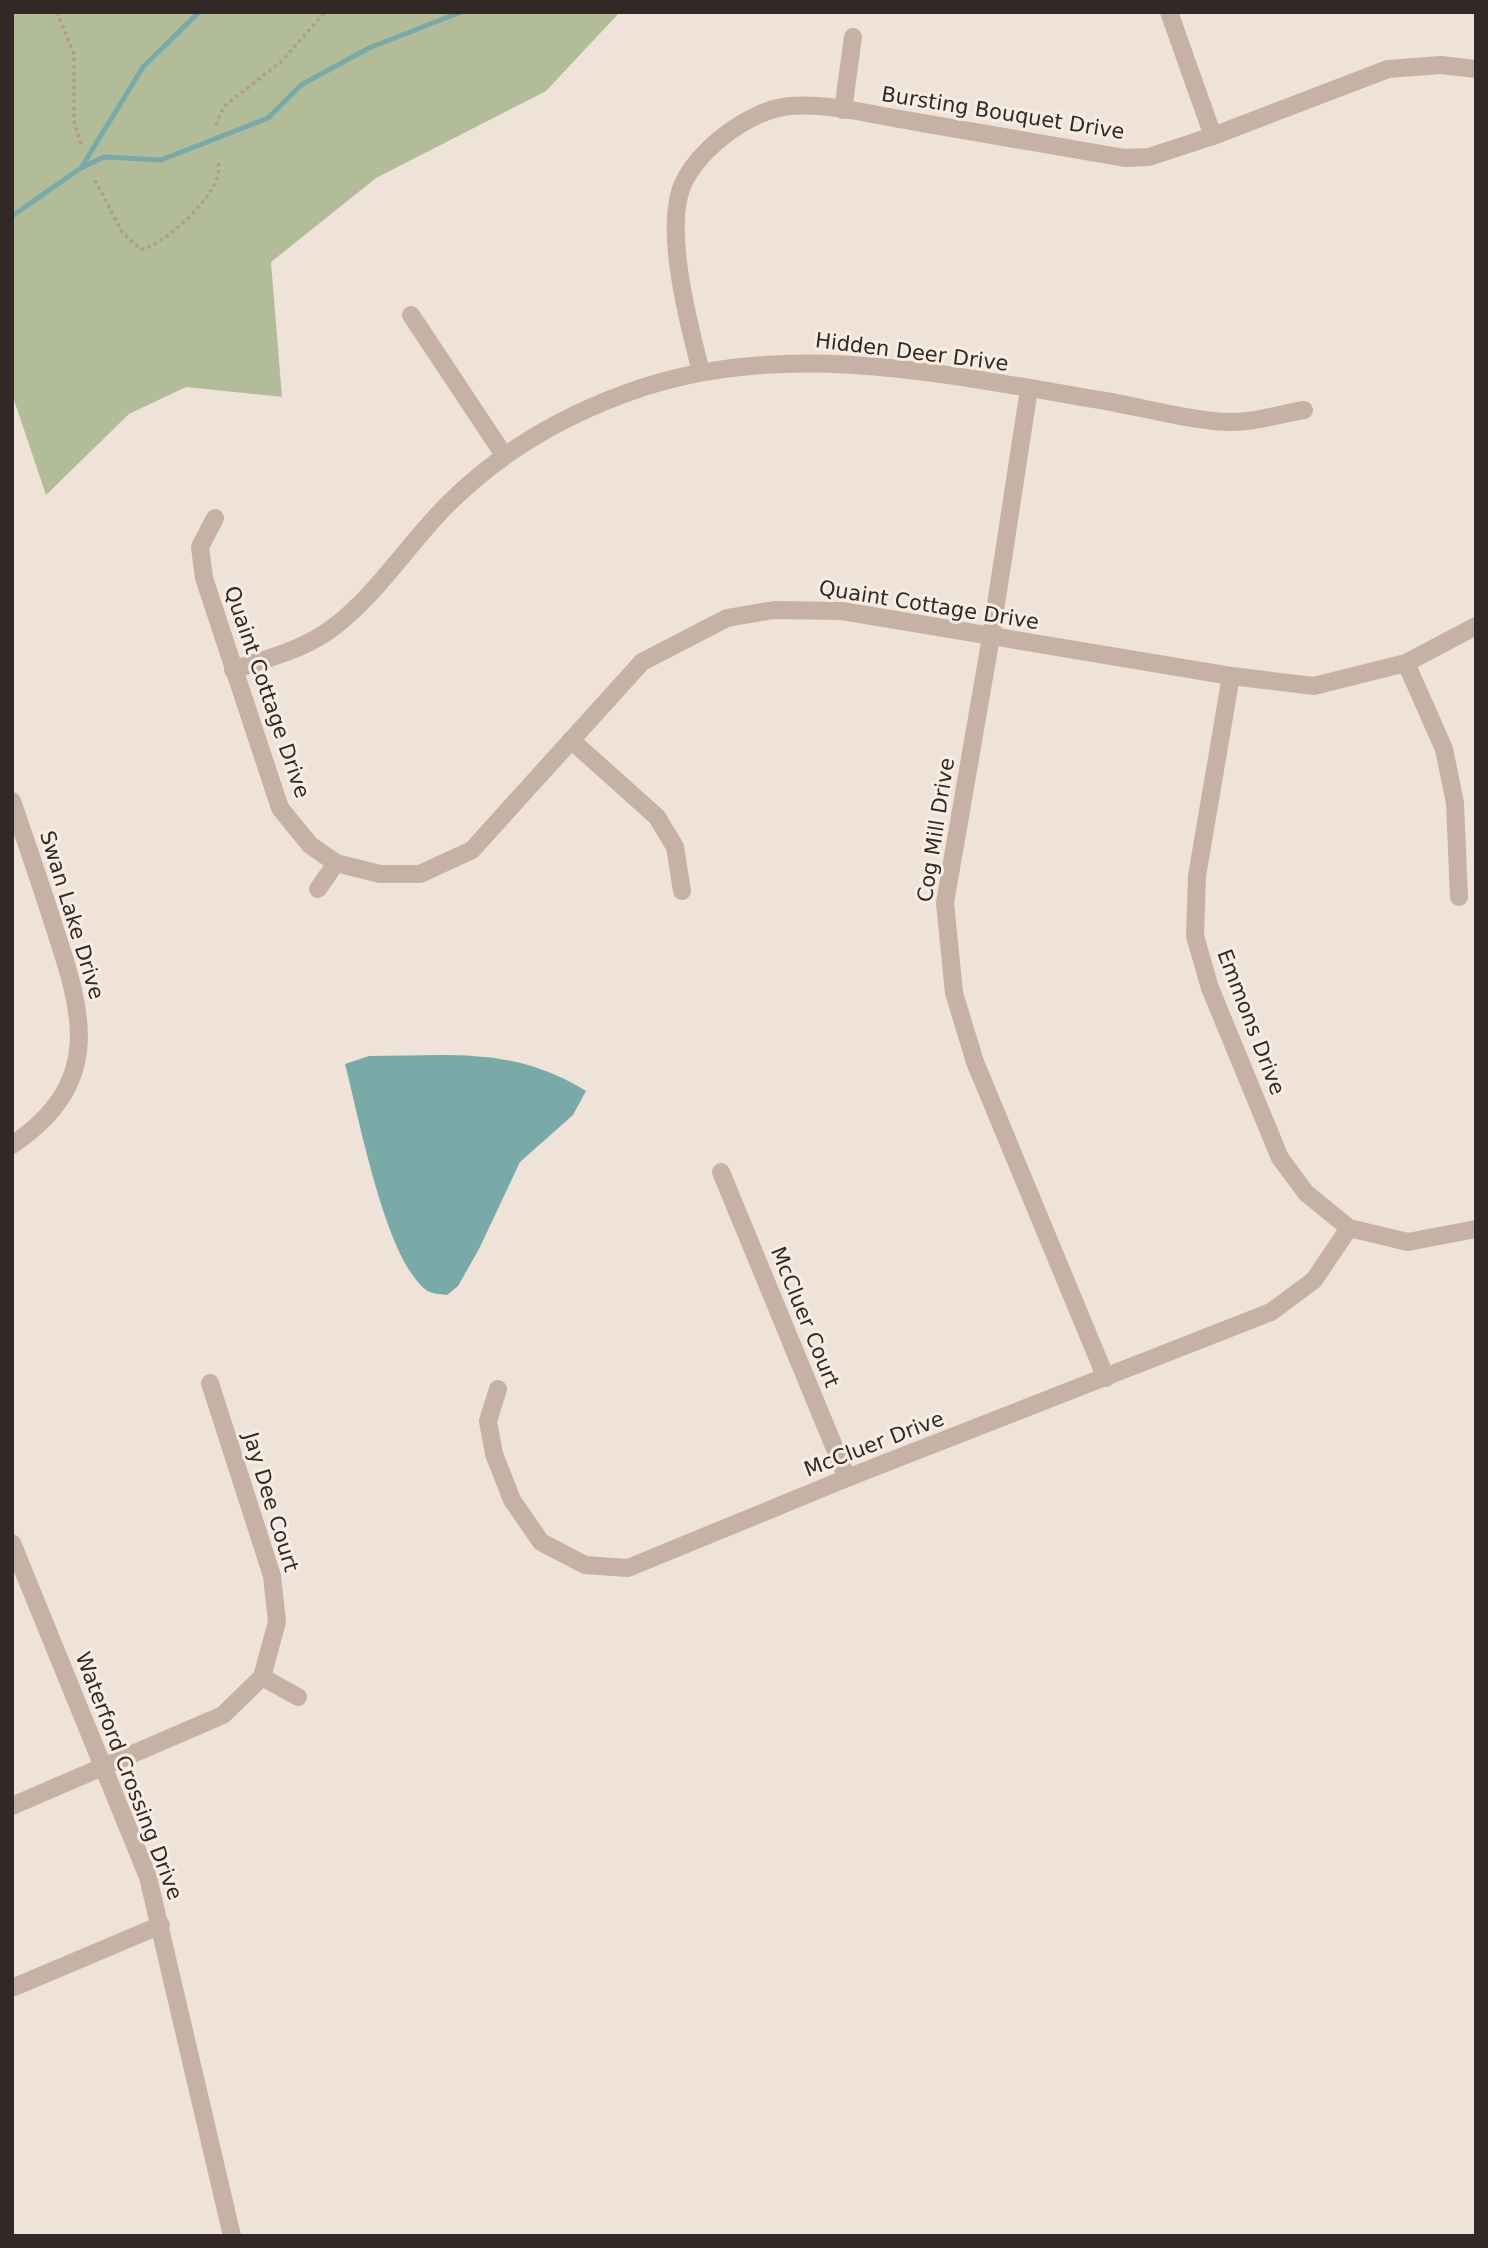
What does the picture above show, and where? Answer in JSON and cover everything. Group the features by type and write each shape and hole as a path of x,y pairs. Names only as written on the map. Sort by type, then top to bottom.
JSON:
{"street":[{"path":"1169,12 1213,136"},
{"path":"843,110 853,37"},
{"name":"Bursting Bouquet Drive","path":"701,372 679,272 677,211 681,188 692,169 720,138 758,114 790,106 843,110 1125,158 1149,157 1213,136 1388,69 1441,65 1476,69"},
{"path":"411,315 504,455"},
{"name":"Hidden Deer Drive","path":"233,670 291,650 328,632 348,615 448,503 504,455 562,420 599,404 643,387 701,372 814,361 1029,389 1229,422 1304,410"},
{"name":"Cog Mill Drive","path":"1029,389 991,637 945,903 954,993 975,1062 1106,1378"},
{"name":"Quaint Cottage Drive","path":"215,518 200,547 204,579 280,808 310,845 336,863 380,874 420,874 472,850 515,806 642,662 727,618 774,610 842,611 1231,676 1314,686 1406,663 1476,626"},
{"path":"1406,663 1444,749 1455,803 1459,897"},
{"name":"Emmons Drive","path":"1231,676 1197,876 1195,936 1210,988 1280,1158 1306,1193 1349,1228"},
{"path":"571,740 657,817 675,846 682,891"},
{"name":"Swan Lake Drive","path":"12,802 63,954 81,1023 78,1054 69,1086 53,1111 12,1144"},
{"path":"318,889 336,863"},
{"name":"McCluer Court","path":"721,1172 847,1478"},
{"path":"1349,1228 1408,1242 1476,1229"},
{"name":"McCluer Drive","path":"498,1389 488,1421 494,1454 512,1500 541,1542 585,1564 628,1568 847,1478 1271,1312 1314,1280 1349,1228"},
{"name":"Jay Dee Court","path":"210,1383 272,1576 277,1622 262,1677"},
{"name":"Waterford Crossing Drive","path":"12,1543 148,1877 232,2236"},
{"path":"12,1806 223,1715 262,1677 298,1697"},
{"path":"12,1988 161,1925"}],"path":[{"path":"57,12 74,54 74,121 82,147"},
{"path":"216,125 224,106 281,62 325,12"},
{"path":"95,180 122,232 140,249 149,249 160,243 179,225 215,185 218,160"}],"green space":[{"path":"12,12 620,12 546,91 376,178 271,262 282,397 186,387 129,414 46,495 12,394"}],"water":[{"path":"454,1055 507,1060 559,1077 586,1091 573,1115 520,1162 479,1249 458,1286 447,1295 426,1290 411,1273 398,1249 375,1185 345,1064 369,1056"}],"waterway":[{"path":"81,168 143,67 199,12"},
{"path":"12,216 81,168 104,157 161,160 268,118 301,85 369,48 461,12"}]}
